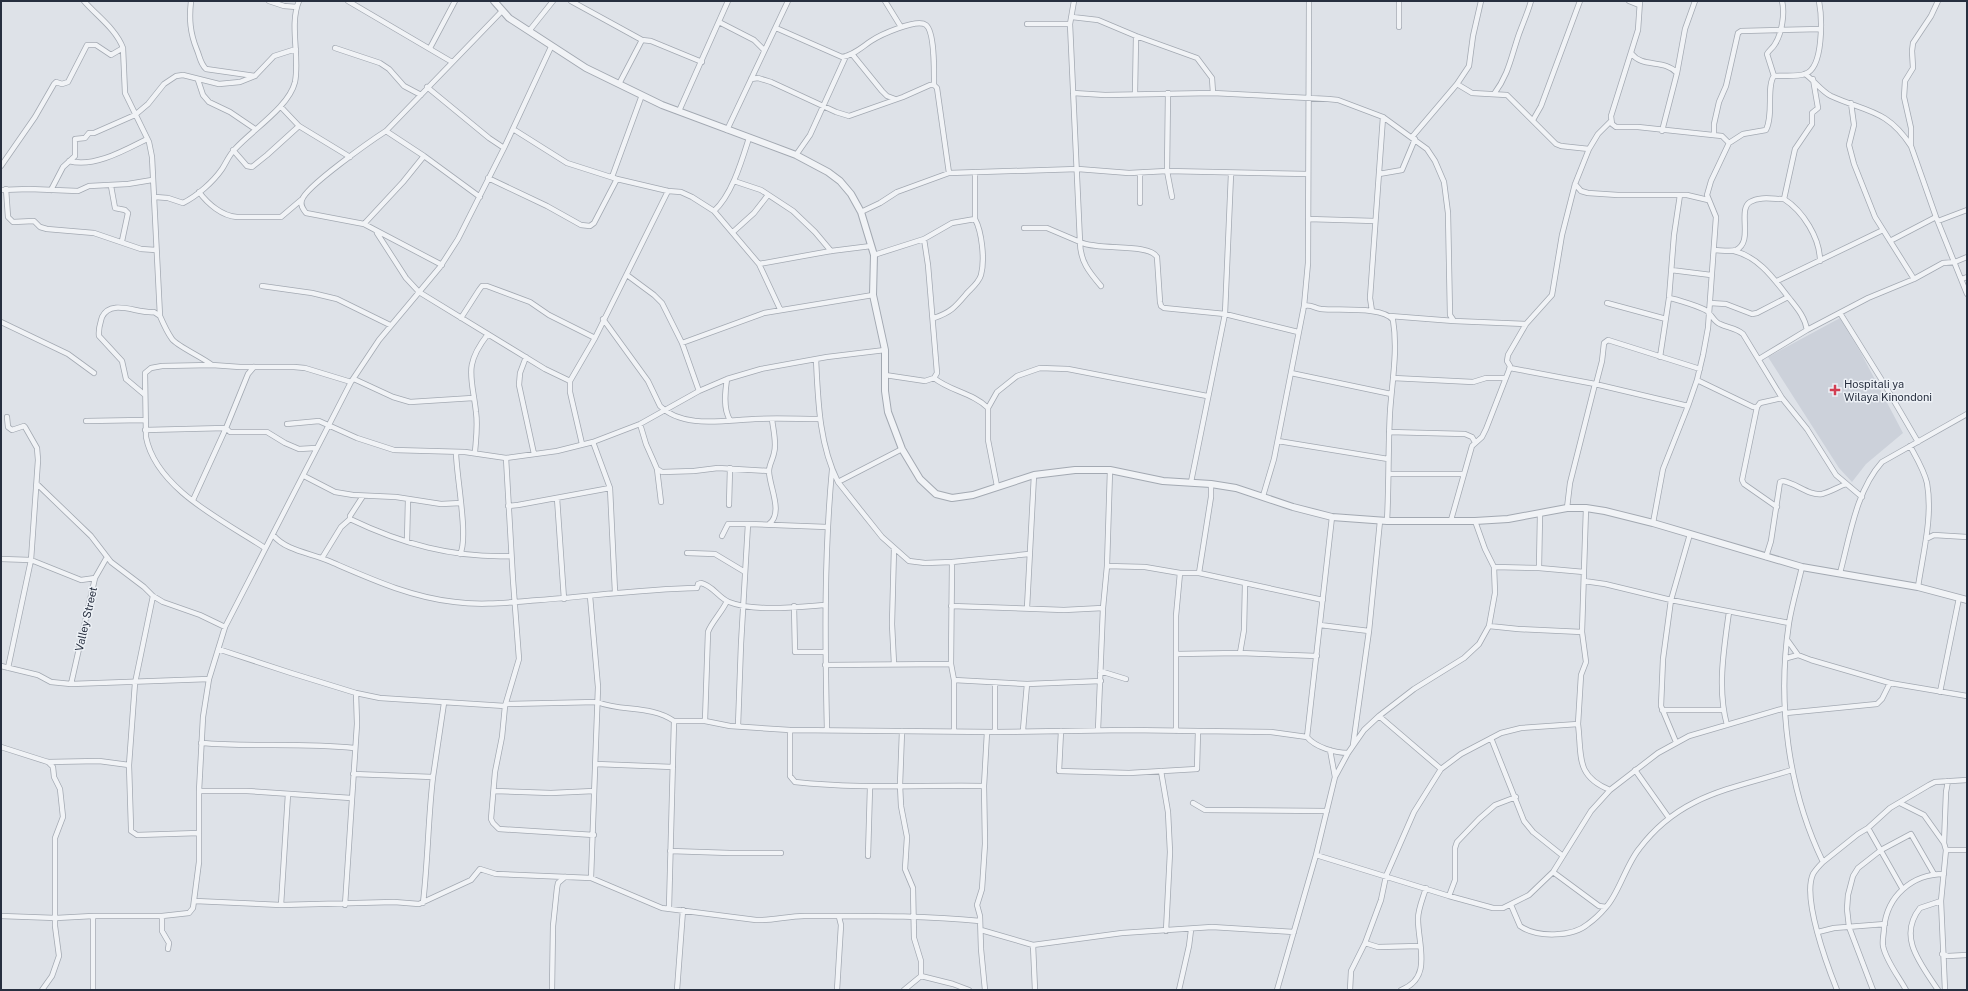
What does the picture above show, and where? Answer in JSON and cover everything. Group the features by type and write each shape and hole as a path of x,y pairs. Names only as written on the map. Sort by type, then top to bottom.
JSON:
{"street":[{"path":"84,1 114,33 123,48 124,88 135,115 147,138 152,157 160,316 171,338 176,343 201,356 212,365"},
{"path":"191,1 189,16 192,39 202,65 206,69 255,76"},
{"path":"269,1 284,6 297,7"},
{"path":"155,197 168,198 183,203 199,192 221,170 233,150 254,129 281,107 289,97 294,84 297,65 297,7 300,1"},
{"path":"348,1 452,62"},
{"path":"430,48 456,1"},
{"path":"494,1 502,12 551,47 586,68 662,105 796,155 828,172 840,181 851,194 860,212 874,255 873,295 885,350 885,391 888,412 902,449 920,479 936,494 952,498 973,494 1034,475 1075,470 1110,470 1163,481 1191,482 1236,488 1332,518 1380,521 1475,521 1540,514 1567,508 1586,508 1605,511 1653,523 1802,567 1918,587 1967,600"},
{"path":"529,31 553,1"},
{"path":"571,1 585,7 642,40 651,41 702,62"},
{"path":"585,7 589,1"},
{"path":"679,111 728,1"},
{"path":"727,130 788,1"},
{"path":"885,1 901,27"},
{"path":"1074,1 1070,24 1081,256 1085,265 1101,286"},
{"path":"1263,496 1278,440 1304,306 1308,263 1310,98 1309,1"},
{"path":"1399,1 1399,27"},
{"path":"1379,174 1402,170 1414,138 1457,84 1469,66 1473,36 1481,1"},
{"path":"1494,94 1504,81 1512,62 1531,1"},
{"path":"1533,120 1541,106 1580,1"},
{"path":"1451,520 1469,454 1475,442 1482,437 1486,429 1510,368 1507,361 1508,355 1526,324 1552,295 1562,235 1575,184 1589,148 1598,134 1611,120 1632,54 1638,30 1640,3 1629,1"},
{"path":"1662,131 1677,73 1685,29 1695,1"},
{"path":"1708,200 1709,188 1729,143 1743,134 1766,130 1771,111 1771,83 1774,76 1767,54 1775,44 1781,29 1783,11 1782,1"},
{"path":"1774,76 1805,74 1812,69 1819,49 1821,29 1819,1"},
{"path":"1911,146 1911,128 1904,98 1905,81 1913,68 1913,43 1931,16 1938,1"},
{"path":"442,264 364,224 306,214 302,209 302,200 304,194 319,181 368,142 386,131 502,12"},
{"path":"1072,17 1098,20 1136,36 1197,58 1212,78 1213,93"},
{"path":"719,22 754,40 764,50"},
{"path":"776,28 834,54 846,56 852,54 873,40 901,27 920,23 926,26 929,30 934,61 934,85 937,88 949,173"},
{"path":"1027,24 1070,24"},
{"path":"1714,135 1714,124 1719,102 1726,86 1738,33 1742,31 1781,29 1821,29"},
{"path":"1134,94 1136,36"},
{"path":"619,84 642,40"},
{"path":"1,166 35,117 54,84 56,82 62,84 68,82 87,45 96,44 111,55 123,48"},
{"path":"1,916 56,918 94,916 162,916 188,913 193,908 200,862 199,791 203,717 209,679 225,628 265,548 304,476 328,424 352,380 390,325 442,264 458,239 504,148 551,47"},
{"path":"335,48 380,63 389,69 404,86 421,95"},
{"path":"51,190 63,167 74,156 74,140 76,138 85,138 89,133 94,133 135,115 148,104 164,84 176,76 183,75 198,80 219,84 232,84 255,76 274,56 296,49"},
{"path":"852,54 882,91 887,96 897,99"},
{"path":"1632,54 1637,60 1668,66 1677,73"},
{"path":"796,155 810,135 846,56"},
{"path":"1805,74 1813,79 1831,96 1880,115 1905,137 1911,146 1937,219 1967,294"},
{"path":"751,79 758,78 771,82 823,106 849,116 897,99 930,85 934,85"},
{"path":"1784,199 1795,149 1812,124 1812,113 1818,108 1813,79"},
{"path":"198,80 203,95 209,102 230,112 254,129"},
{"path":"1457,84 1472,94 1507,95 1556,144 1561,146 1589,148"},
{"path":"428,87 489,138 504,148"},
{"path":"1073,93 1106,95 1213,93 1338,100 1383,117 1414,138 1427,149 1435,161 1444,182 1448,213 1450,314 1454,321"},
{"path":"1168,93 1167,171 1172,197"},
{"path":"488,178 547,206 581,225 590,226 594,223 614,178 642,95"},
{"path":"1851,103 1854,125 1850,149 1875,217 1914,279"},
{"path":"281,107 299,126 350,157"},
{"path":"1372,311 1370,298 1383,117"},
{"path":"1611,120 1616,127 1638,127 1662,131 1722,136 1729,143"},
{"path":"233,150 247,166 252,167 299,126"},
{"path":"513,129 567,163 614,178 668,191 681,192 714,211 759,264 780,309"},
{"path":"386,131 424,156 480,197"},
{"path":"69,161 79,164 88,162 122,151 147,138"},
{"path":"714,211 722,202 734,181 749,138"},
{"path":"364,224 403,182 424,156"},
{"path":"860,212 880,203 897,192 949,173 1078,169 1140,173 1167,171 1232,174 1308,174"},
{"path":"934,318 959,305 974,287 981,275 981,235 975,219 976,172"},
{"path":"1140,173 1140,203"},
{"path":"1191,482 1207,396 1225,314 1232,174"},
{"path":"152,180 111,186 89,186 78,191 3,190 8,217 10,220 34,222 40,227 48,229 94,233 122,241 141,249 156,250"},
{"path":"734,181 761,190 804,221 830,251"},
{"path":"1575,184 1581,191 1588,193 1680,195 1708,200 1713,206 1716,217 1711,275 1710,314 1700,369 1688,406 1662,468 1653,523"},
{"path":"111,186 115,208 125,210 128,213 122,241"},
{"path":"582,444 570,392 570,381 595,338 603,319 668,191"},
{"path":"199,192 206,201 232,217 281,217 302,200"},
{"path":"733,232 754,213 768,195"},
{"path":"1660,357 1666,319 1680,195"},
{"path":"1734,251 1741,246 1744,238 1747,205 1758,199 1784,199 1798,212 1818,241 1820,261"},
{"path":"1890,241 1937,219 1967,210"},
{"path":"874,255 924,239 952,223 975,219"},
{"path":"1308,219 1375,221"},
{"path":"1024,228 1047,228 1080,242 1102,248 1150,250 1155,253 1157,257 1161,306 1225,314 1298,332"},
{"path":"1778,281 1883,230"},
{"path":"376,231 406,278 419,292 545,369 570,381"},
{"path":"885,375 925,381 934,378 937,373 934,318 924,239"},
{"path":"759,264 830,251 871,246"},
{"path":"1714,250 1734,251 1749,256 1778,281 1804,320 1807,330"},
{"path":"1759,359 1807,330 1868,298 1914,279 1940,265 1954,262 1967,256"},
{"path":"1671,270 1711,275"},
{"path":"626,276 654,295 662,303 682,343 700,391"},
{"path":"1962,279 1967,277"},
{"path":"262,286 312,293 336,299 390,325"},
{"path":"461,318 482,286 487,286 530,302 549,315 595,338"},
{"path":"682,343 748,318 780,309 873,295"},
{"path":"1710,303 1726,304 1752,314 1757,313 1788,297"},
{"path":"1668,298 1682,300 1689,305 1704,310 1720,324 1743,334 1782,398 1807,429 1836,475 1862,497"},
{"path":"1607,303 1666,319"},
{"path":"1304,306 1311,304 1320,309 1372,311 1390,316 1454,321 1526,324"},
{"path":"145,395 126,379 122,361 102,340 98,330 106,311 110,308 118,307 145,313 154,312 160,316"},
{"path":"1840,313 1918,442"},
{"path":"1387,521 1390,474 1388,459 1393,378 1394,327 1393,320 1390,316"},
{"path":"603,319 641,370 660,406 664,410 685,419 707,421 819,419"},
{"path":"1,322 68,354 94,373"},
{"path":"475,452 477,426 470,364 480,344 488,334"},
{"path":"1567,508 1570,483 1606,341 1611,341 1700,369"},
{"path":"287,424 305,421 319,421 357,438 394,450 475,452 506,458 557,451 593,442 640,424 700,391 728,379 761,369 816,359 885,350"},
{"path":"526,357 520,373 520,385 534,454"},
{"path":"816,359 819,419 832,469 838,482 882,537 894,548 913,562 952,562 1029,554"},
{"path":"265,548 193,500 176,486 158,466 147,446 144,420 146,373 151,368 162,366 212,365 305,368 352,380 393,397 410,402 473,398"},
{"path":"193,500 226,428 248,374 254,367"},
{"path":"997,486 988,440 988,408 997,392 1017,376 1040,368 1068,369 1207,396"},
{"path":"1510,368 1596,384 1688,406"},
{"path":"1291,373 1391,394"},
{"path":"934,378 950,389 962,392 988,408"},
{"path":"1393,378 1473,382 1486,378 1506,378"},
{"path":"728,379 726,414 730,420"},
{"path":"1697,380 1750,406 1757,407"},
{"path":"1777,507 1744,484 1742,480 1757,407 1760,403 1782,398"},
{"path":"1840,573 1862,497 1874,471 1882,462 1967,414"},
{"path":"7,417 8,427 12,430 24,426 34,443 38,460 31,560 8,668"},
{"path":"769,524 773,521 775,513 775,496 769,471 774,453 772,419"},
{"path":"86,421 144,420"},
{"path":"640,424 646,444 657,469 661,502"},
{"path":"145,430 226,428"},
{"path":"226,428 230,432 267,432 285,443 299,449 316,448"},
{"path":"1389,432 1465,434 1472,437 1475,442"},
{"path":"1278,440 1388,459"},
{"path":"593,442 610,488 615,592"},
{"path":"1910,446 1927,483 1929,506 1926,539 1918,587"},
{"path":"838,482 902,449"},
{"path":"456,452 463,546 460,554"},
{"path":"506,458 511,556 520,659 505,705 502,736 495,766 491,819 499,829 594,835"},
{"path":"657,469 662,472 730,468 769,471"},
{"path":"729,505 730,468"},
{"path":"827,730 825,605 827,527 832,469"},
{"path":"1098,730 1103,608 1107,566 1110,470"},
{"path":"1390,474 1464,474"},
{"path":"1026,608 1034,475"},
{"path":"304,476 335,492 364,496 408,499 441,504 461,503"},
{"path":"1766,556 1777,507 1778,486 1783,481 1817,494 1823,494 1846,484"},
{"path":"37,484 91,536 107,557 153,596 163,602 200,615 225,628"},
{"path":"1199,573 1211,497 1211,484"},
{"path":"508,506 610,488"},
{"path":"322,558 341,527 350,519 355,507 364,496"},
{"path":"557,498 564,598"},
{"path":"407,541 408,499"},
{"path":"1586,508 1582,632 1586,662 1581,675 1578,724 1583,767 1586,775 1597,784 1610,790"},
{"path":"1540,514 1540,568"},
{"path":"1307,737 1332,518"},
{"path":"350,519 367,527 438,552 486,557 511,556"},
{"path":"1353,746 1380,521"},
{"path":"1278,990 1316,855 1335,777 1348,753 1364,730 1379,716 1414,688 1464,658 1479,644 1489,626 1495,593 1494,568 1485,550 1475,521"},
{"path":"722,536 728,524 769,524 827,527"},
{"path":"738,726 748,524"},
{"path":"1927,528 1934,535"},
{"path":"1676,742 1662,710 1663,659 1671,600 1690,534"},
{"path":"273,535 286,546 322,558 406,593 454,602 485,604 515,602 590,596 615,592 697,588 698,584 702,583 727,601 743,607 825,605"},
{"path":"1926,539 1934,535 1967,537"},
{"path":"894,548 892,624 894,664"},
{"path":"686,553 715,554 745,572"},
{"name":"Valley Street","path":"71,684 95,578 107,557"},
{"path":"1,559 31,560 81,580 95,578"},
{"path":"952,562 951,664 954,680 954,731"},
{"path":"1107,566 1145,567 1180,573 1199,573 1323,600"},
{"path":"1802,567 1789,623 1785,708 1792,770 1807,825 1824,862"},
{"path":"1494,568 1540,568 1584,572"},
{"path":"1176,731 1176,654 1180,573"},
{"path":"1584,581 1605,584 1671,600 1789,623"},
{"path":"1240,653 1245,617 1245,584"},
{"path":"153,596 135,683 129,765 130,825 134,833 142,835 199,834"},
{"path":"590,596 598,675 594,835 591,878"},
{"path":"1940,692 1959,598"},
{"path":"705,721 708,632 722,612 727,601"},
{"path":"794,606 795,652 825,652"},
{"path":"952,606 1064,610 1103,608"},
{"path":"1727,724 1723,710 1723,666 1729,612"},
{"path":"1320,625 1368,631"},
{"path":"1489,626 1582,632"},
{"path":"1788,641 1798,655"},
{"path":"218,649 356,693 380,698 444,703 505,705 597,702 606,705 658,712 674,720 705,721 738,726 790,730 987,732 1023,730 1098,730 1271,732 1307,737 1310,741 1330,750 1348,753"},
{"path":"1176,654 1240,653 1317,656"},
{"path":"1787,658 1798,655 1890,682 1967,696"},
{"path":"825,665 951,664"},
{"path":"1,666 38,675 51,682 71,684 135,683 209,679"},
{"path":"1100,671 1126,679"},
{"path":"954,680 1027,684 1100,681"},
{"path":"1786,713 1877,704 1882,699 1890,682"},
{"path":"995,683 995,732"},
{"path":"1023,730 1027,684"},
{"path":"344,904 354,748 357,724 356,693"},
{"path":"423,903 428,856 429,810 444,703"},
{"path":"1316,855 1449,896 1493,908 1503,908 1529,895 1553,872 1591,811 1610,790 1658,753 1676,742 1727,724 1785,708"},
{"path":"1662,710 1723,710"},
{"path":"1379,716 1441,769"},
{"path":"669,908 670,851 674,781 674,720"},
{"path":"1350,990 1351,971 1365,943 1381,900 1386,876 1414,812 1441,769 1462,754 1501,733 1521,728 1578,724"},
{"path":"790,730 790,776 792,781 870,787 900,785 984,786"},
{"path":"1061,730 1059,755 1060,771 1129,773 1197,769 1199,766 1198,731"},
{"path":"902,731 900,785 901,806 907,837 905,869 913,886 914,938 920,961 921,976"},
{"path":"985,990 981,930 977,905 982,889 985,844 984,786 987,732"},
{"path":"1491,738 1529,827 1563,856"},
{"path":"201,743 354,748"},
{"path":"1,747 48,762 98,762 129,765"},
{"path":"1330,750 1335,777"},
{"path":"42,990 52,976 59,956 55,926 55,838 63,819 60,789 54,777 53,767 48,762"},
{"path":"596,764 673,767"},
{"path":"1635,770 1669,818"},
{"path":"1511,905 1518,923 1523,928 1534,932 1552,935 1588,925 1606,907 1627,865 1639,848 1669,818 1704,796 1792,770"},
{"path":"1161,771 1168,812 1170,852 1166,931"},
{"path":"353,774 433,777"},
{"path":"1837,990 1822,954 1810,900 1813,873 1858,834 1868,828 1887,810 1932,783 1967,780"},
{"path":"1945,990 1942,954 1941,901 1946,850 1944,843 1946,792 1948,781"},
{"path":"868,856 870,787"},
{"path":"199,791 247,791 351,798"},
{"path":"494,791 551,793 594,791"},
{"path":"281,904 288,794"},
{"path":"1449,896 1455,880 1455,848 1457,842 1479,819 1495,806 1516,797"},
{"path":"1192,803 1205,810 1327,811"},
{"path":"1900,803 1924,815 1944,843"},
{"path":"1868,828 1902,888"},
{"path":"1873,990 1849,927 1847,901 1853,876 1858,868 1881,850 1911,834 1934,874"},
{"path":"1946,850 1967,850"},
{"path":"670,851 730,853 781,852"},
{"path":"195,900 281,904 394,902 412,904 423,903 471,880 480,869 496,874 591,878 662,908 767,921 803,916 839,917 868,915 913,916 980,921"},
{"path":"1553,872 1599,906 1606,907"},
{"path":"1906,990 1883,948 1884,924 1890,904 1902,888 1934,874 1944,874"},
{"path":"552,990 553,926 557,888 558,883 565,876"},
{"path":"1401,990 1414,982 1420,972 1422,963 1418,917 1426,888"},
{"path":"1938,990 1920,963 1912,946 1910,925 1920,908 1941,901"},
{"path":"677,990 683,910"},
{"path":"93,990 94,916"},
{"path":"162,916 162,931 169,943 168,949"},
{"path":"837,990 841,924 839,917"},
{"path":"1818,932 1849,927 1884,924"},
{"path":"981,930 1033,945 1122,933 1191,930 1212,927 1294,932"},
{"path":"1179,990 1191,930"},
{"path":"1365,943 1378,947 1420,946"},
{"path":"1033,945 1035,990"},
{"path":"1942,954 1948,956 1967,955"},
{"path":"904,990 921,976"},
{"path":"921,976 954,984 969,990"}],"shaded area":[{"name":"Hospitali ya Wilaya Kinondoni","path":"1840,318 1861,353 1903,433 1866,464 1852,482 1839,468 1768,357"}],"place":[{"name":"Hospitali ya Wilaya Kinondoni","path":"1835,390"}]}
